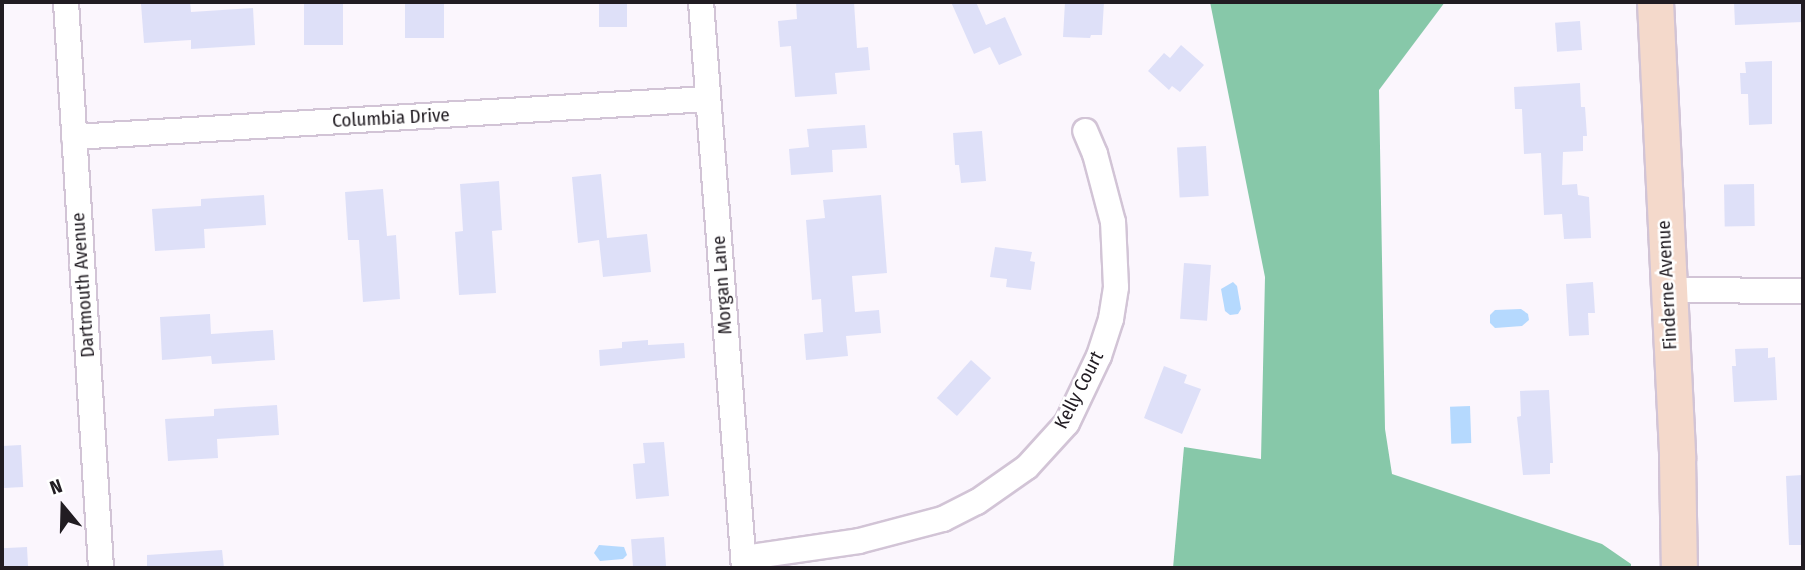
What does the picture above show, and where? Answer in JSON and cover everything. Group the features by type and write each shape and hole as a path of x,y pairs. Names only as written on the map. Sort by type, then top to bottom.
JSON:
{"main road":[{"name":"Finderne Avenue","path":"1655,2 1677,458 1678,568"}],"street":[{"name":"Dartmouth Avenue","path":"66,2 101,568"},
{"name":"Morgan Lane","path":"701,2 744,563"},
{"name":"Columbia Drive","path":"74,137 708,99"},
{"name":"Kelly Court","path":"744,563 859,541 943,519 977,502 1027,467 1067,423 1099,356 1111,319 1116,287 1113,222 1095,154 1085,131"},
{"path":"1667,290 1803,291"}],"green space":[{"path":"1210,2 1445,2 1379,90 1385,429 1392,474 1602,544 1631,564 1631,568 1173,568 1184,447 1261,459 1265,277"}],"water":[{"path":"1233,282 1237,286 1241,309 1238,314 1230,315 1225,311 1221,289"},
{"path":"1521,309 1528,314 1529,320 1522,326 1495,328 1490,323 1490,315 1495,310"},
{"path":"1470,406 1471,443 1451,444 1450,407"},
{"path":"599,545 624,547 627,555 623,559 600,561 594,553"}],"building":[{"path":"190,2 191,12 253,8 255,45 191,49 191,40 144,43 141,4"},
{"path":"304,2 343,2 343,45 304,45"},
{"path":"405,2 444,2 444,38 405,38"},
{"path":"599,2 627,2 627,27 599,27"},
{"path":"796,2 854,2 857,48 868,47 870,70 835,73 837,94 795,97 791,46 780,47 778,21 797,19"},
{"path":"951,2 976,2 986,25 1005,17 1022,55 999,65 990,47 974,54"},
{"path":"1065,2 1104,2 1102,35 1091,35 1090,38 1063,37"},
{"path":"1734,2 1803,2 1803,22 1735,25"},
{"path":"1580,21 1582,50 1557,52 1555,23"},
{"path":"1181,45 1204,65 1180,92 1172,86 1169,90 1148,71 1164,53 1170,58"},
{"path":"1772,61 1772,124 1749,125 1748,94 1741,94 1740,73 1746,73 1745,62"},
{"path":"1580,83 1581,107 1585,107 1587,136 1583,136 1583,151 1563,152 1562,185 1577,184 1578,195 1589,197 1591,238 1564,239 1562,214 1544,215 1541,153 1524,154 1522,109 1515,109 1514,87"},
{"path":"865,125 867,148 832,150 833,172 791,175 789,149 809,147 807,129"},
{"path":"982,131 986,181 961,183 959,165 955,165 953,133"},
{"path":"1206,146 1209,196 1180,197 1177,148"},
{"path":"601,174 607,238 647,234 651,272 603,277 599,240 578,243 572,177"},
{"path":"499,181 502,230 492,231 496,293 459,295 455,232 463,231 460,184"},
{"path":"1754,184 1755,226 1725,227 1724,185"},
{"path":"383,189 387,236 396,235 400,299 363,302 359,240 348,240 345,192"},
{"path":"264,195 266,225 204,229 205,248 155,251 152,209 201,206 201,199"},
{"path":"881,195 887,273 852,276 855,312 879,310 881,333 846,336 848,356 806,360 804,334 823,332 821,299 812,300 806,220 825,218 823,200"},
{"path":"995,247 1032,252 1030,261 1035,262 1031,290 1006,287 1007,279 990,277"},
{"path":"1184,263 1211,265 1207,321 1180,319"},
{"path":"1593,282 1595,313 1588,313 1589,335 1569,336 1566,284"},
{"path":"210,314 211,334 273,330 275,360 212,364 211,356 162,360 160,317"},
{"path":"648,340 648,345 684,343 685,358 600,366 599,350 622,348 622,342"},
{"path":"1768,348 1768,358 1775,357 1777,400 1734,402 1732,366 1736,366 1735,349"},
{"path":"971,360 991,378 957,416 937,398"},
{"path":"1164,366 1187,375 1184,383 1201,389 1182,434 1144,418"},
{"path":"1549,390 1553,463 1550,463 1550,474 1523,475 1517,417 1521,416 1520,391"},
{"path":"277,405 279,435 217,439 218,458 168,461 165,419 214,416 214,409"},
{"path":"664,442 669,496 636,499 633,464 645,463 643,443"},
{"path":"21,445 23,487 4,488 2,446"},
{"path":"1803,475 1803,545 1789,545 1786,476"},
{"path":"664,537 666,568 633,568 631,539"},
{"path":"27,547 28,568 3,568 2,548"},
{"path":"222,550 224,568 147,568 147,555"}]}
